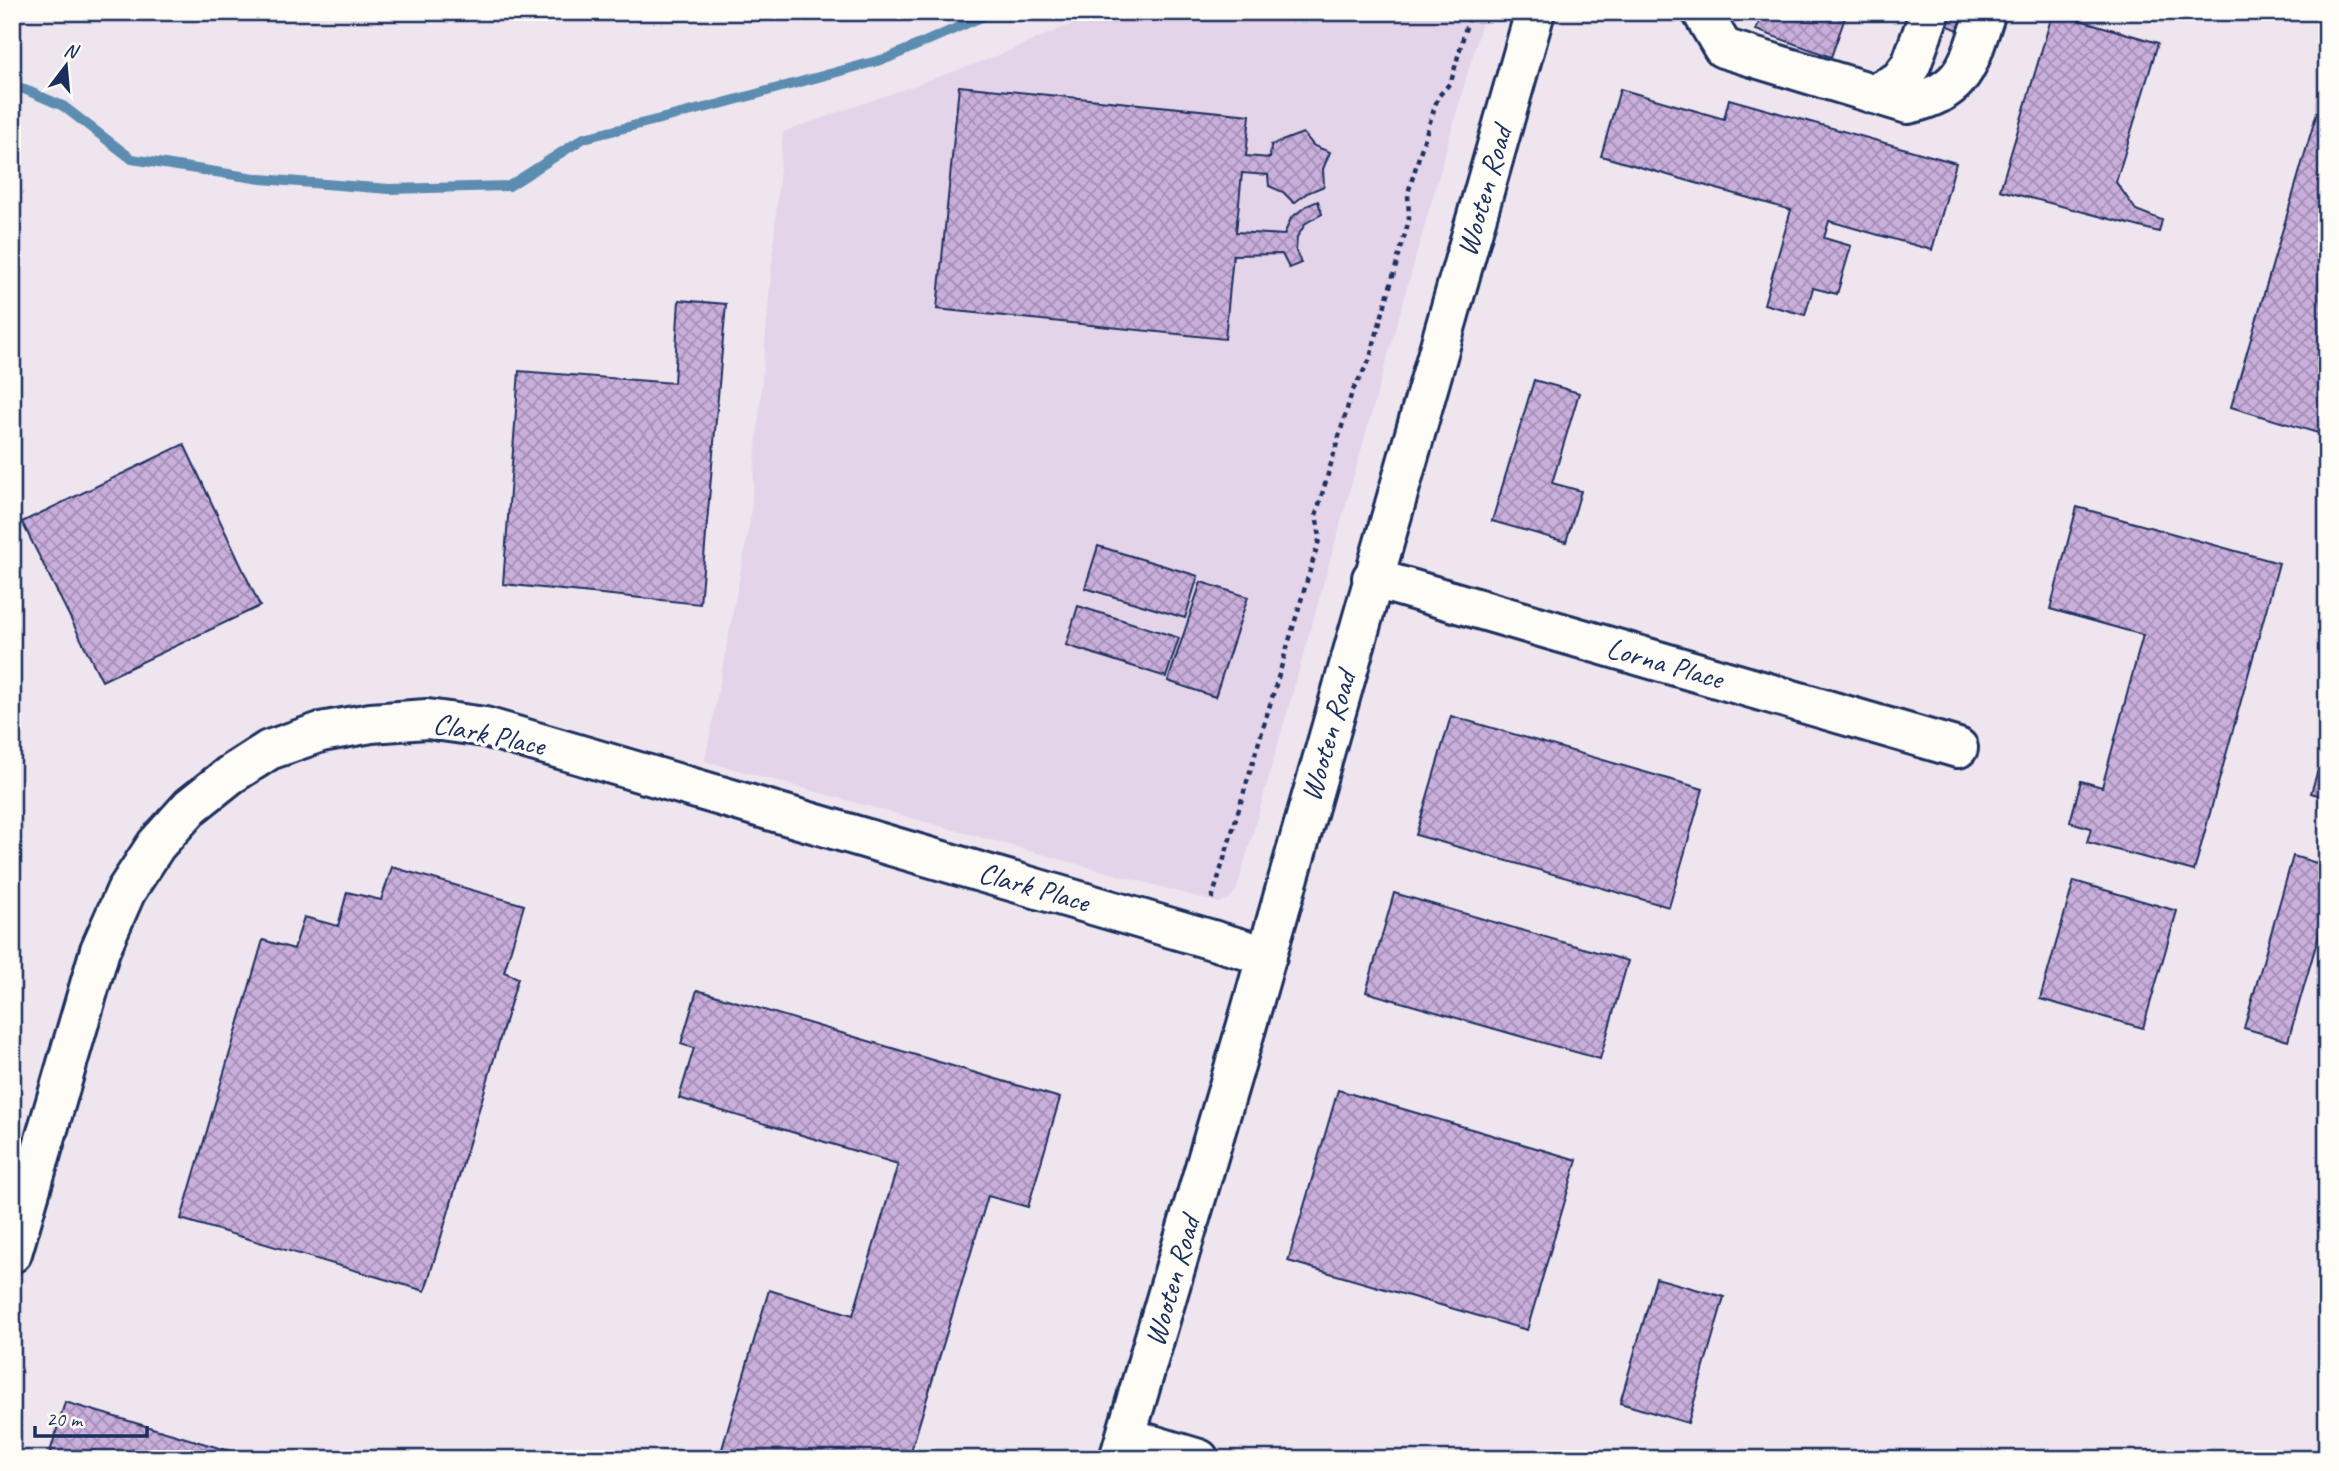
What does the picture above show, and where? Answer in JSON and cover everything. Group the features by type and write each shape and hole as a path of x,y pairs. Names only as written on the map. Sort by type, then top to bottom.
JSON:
{"street":[{"name":"Wooten Road","path":"1123,1448 1267,956 1535,12"},
{"path":"1702,12 1723,48 1908,104 1933,99 1953,86 1966,68 1986,12"},
{"path":"1873,94 1899,81 1911,65 1930,12"},
{"name":"Lorna Place","path":"1373,578 1958,748"},
{"name":"Clark Place","path":"12,1253 100,950 126,891 156,845 191,806 230,775 269,750 321,732 371,723 427,719 485,727 1267,956"},
{"path":"1123,1448 1199,1459"}],"path":[{"path":"1201,937 1320,537 1316,515 1352,392 1369,361 1409,220 1412,180 1438,97 1451,82 1470,12"}],"shaded area":[{"path":"1100,12 1485,12 1237,889 1229,899 1219,903 705,761 750,522 783,132 997,56"}],"building":[{"path":"1763,12 1847,12 1831,57 1756,30"},
{"path":"1946,12 1992,12 1981,39 1941,23"},
{"path":"2053,12 2158,43 2116,182 2136,210 2162,220 2159,232 2000,190"},
{"path":"959,86 1250,115 1246,156 1270,158 1271,145 1303,133 1314,146 1330,152 1323,169 1324,186 1307,193 1294,203 1283,192 1269,186 1268,175 1242,173 1236,232 1284,235 1291,218 1306,206 1318,201 1322,214 1306,223 1297,237 1296,251 1301,263 1289,268 1282,254 1233,255 1225,339 937,309"},
{"path":"1620,89 1724,119 1729,99 1956,163 1932,250 1829,221 1824,238 1851,246 1837,294 1813,288 1805,315 1764,304 1791,210 1601,156"},
{"path":"2317,112 2327,115 2327,401 2318,433 2231,407"},
{"path":"679,300 726,304 700,604 503,584 519,371 674,383"},
{"path":"1534,380 1579,393 1552,483 1581,491 1566,542 1492,521"},
{"path":"184,444 260,606 102,681 22,522"},
{"path":"2077,507 2279,563 2194,871 2087,842 2091,828 2070,822 2081,781 2102,787 2143,635 2050,609"},
{"path":"1098,546 1198,576 1185,618 1085,588"},
{"path":"1201,582 1248,597 1215,697 1168,681"},
{"path":"1078,606 1179,638 1166,677 1066,645"},
{"path":"1451,716 1703,789 1669,907 1416,835"},
{"path":"2327,740 2327,798 2311,793"},
{"path":"2293,856 2327,866 2327,907 2288,1041 2244,1028"},
{"path":"392,867 524,905 504,972 518,978 425,1291 181,1219 263,940 294,949 304,917 338,926 347,892 381,900"},
{"path":"2074,881 2177,911 2143,1028 2040,999"},
{"path":"1394,893 1628,961 1600,1059 1366,992"},
{"path":"697,990 1060,1098 1028,1207 988,1196 911,1451 898,1459 719,1459 769,1290 853,1315 898,1164 679,1098 694,1048 681,1044"},
{"path":"1338,1090 1577,1160 1527,1330 1288,1261"},
{"path":"1656,1278 1724,1297 1688,1423 1620,1403"},
{"path":"65,1402 256,1459 48,1459"}],"waterway":[{"path":"12,84 63,106 132,159 261,179 389,189 509,186 584,138 888,58 993,12"}]}
